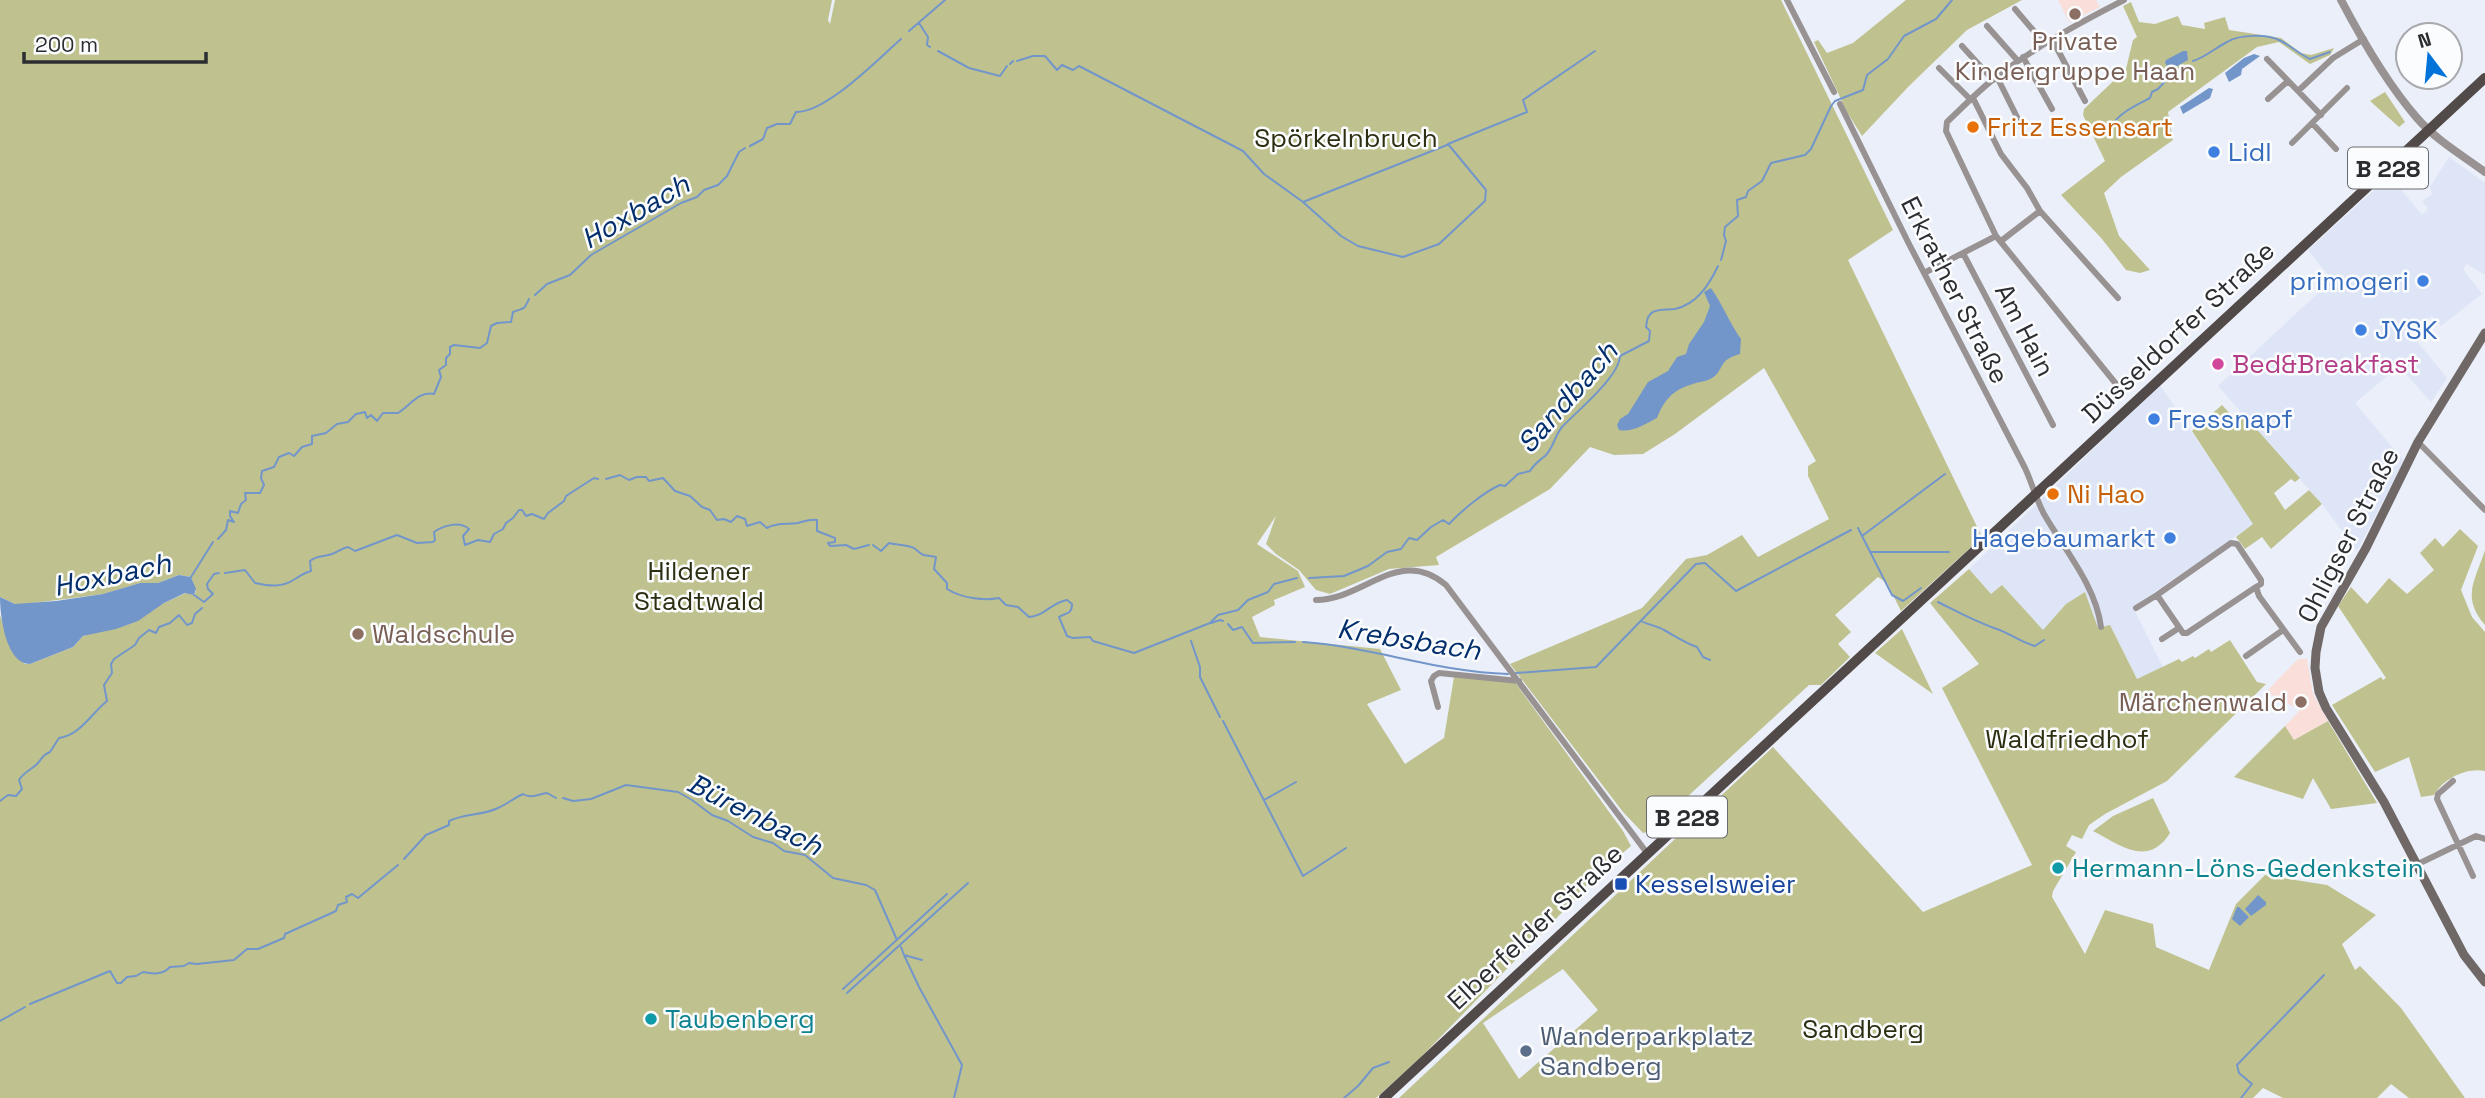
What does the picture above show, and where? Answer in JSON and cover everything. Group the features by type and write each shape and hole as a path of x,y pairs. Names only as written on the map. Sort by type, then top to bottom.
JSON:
{"main road":[{"name":"Düsseldorfer Straße","path":"1901,618 2485,78"},
{"name":"Ohligser Straße","path":"2485,333 2418,442 2365,548 2325,619 2319,636 2315,668 2319,692 2326,708 2384,802 2465,955 2485,982"},
{"name":"Elberfelder Straße","path":"1384,1098 1901,618"}],"street":[{"path":"1787,0 1834,92"},
{"path":"2121,390 1998,238 1946,131 1947,122 1995,78 2044,43 2124,0"},
{"path":"2341,0 2402,98 2429,130 2485,172"},
{"path":"2015,9 2044,43"},
{"path":"1987,26 2021,59 2052,109"},
{"path":"2052,39 2085,101"},
{"path":"2298,91 2333,58 2364,39"},
{"path":"1962,46 1995,78 2022,127"},
{"path":"2267,59 2321,115"},
{"path":"1939,68 1972,99 2001,153 2040,211 2118,298"},
{"path":"2268,99 2288,81"},
{"path":"2292,143 2347,88"},
{"name":"Erkrather Straße","path":"1840,104 2025,468 2040,507 2087,587 2097,608 2101,627"},
{"path":"2312,123 2336,149"},
{"path":"1924,273 1998,238 2040,211"},
{"name":"Am Hain","path":"1963,253 2053,425"},
{"path":"2418,442 2485,510"},
{"path":"2136,608 2231,543 2237,544 2261,580 2261,584 2183,634 2157,595"},
{"path":"1316,600 1338,597 1399,570 1426,573 1437,578 1446,585 1647,853"},
{"path":"2256,587 2300,652"},
{"path":"2162,639 2179,628"},
{"path":"2246,656 2283,630"},
{"path":"1438,707 1431,681 1439,673 1519,681"},
{"path":"2453,781 2438,794 2437,799 2473,876"},
{"path":"2418,864 2476,836 2485,839"}],"shaded area":[{"name":"Private Kindergruppe Haan","path":"2058,0 2096,0 2100,7 2069,22"},
{"path":"2449,157 2485,183 2485,275 2467,264 2463,269 2482,294 2441,326 2432,316 2411,334 2447,378 2431,402 2399,366 2355,403 2404,461 2357,551 2322,504 2218,386 2332,280 2308,250 2390,176 2422,215 2428,209 2422,201 2432,194 2430,187"},
{"path":"2160,385 2254,524 2133,607 2163,667 2137,679 2110,625 2098,628 2066,604 2043,631 2002,585 1991,594 1969,569"},
{"name":"Märchenwald","path":"2298,659 2307,659 2313,694 2328,721 2294,740 2285,726 2300,710 2266,692"}],"green space":[{"name":"Hildener Stadtwald","path":"0,0 832,0 828,20 830,24 835,0 1781,0 1893,230 1848,260 1982,537 1901,611 1887,583 1878,577 1835,615 1851,632 1838,644 1850,657 1821,685 1809,685 1650,831 1643,833 1623,812 1510,664 1642,608 1686,559 1707,555 1742,535 1758,557 1829,519 1808,476 1808,466 1816,461 1764,368 1675,434 1643,454 1614,455 1590,447 1550,489 1436,557 1439,565 1389,569 1330,594 1316,590 1299,570 1266,544 1276,516 1257,544 1298,571 1305,587 1274,600 1275,605 1252,617 1260,637 1380,649 1401,690 1367,704 1405,764 1444,738 1454,677 1514,681 1623,831 1631,846 1592,879 1421,1057 1376,1098 0,1098 0,615 13,653 25,664 30,664 73,647 83,636 129,624 164,603 188,592 194,595 196,591 191,577 179,575 158,583 140,583 104,594 26,604 15,604 0,597"},
{"path":"1906,0 2022,0 1967,30 1862,136 1847,112 1814,42 1818,40 1827,53 1853,43"},
{"path":"2131,2 2139,22 2155,24 2178,16 2182,25 2205,29 2204,23 2225,17 2229,30 2281,38 2301,53 2311,55 2334,48 2330,55 2310,64 2279,42 2257,47 2168,112 2173,140 2121,177 2104,193 2119,236 2150,270 2140,273 2126,270 2102,239 2061,195 2105,161 2083,115 2084,109 2126,69 2133,40 2137,37 2123,6"},
{"path":"2385,92 2405,122 2399,127 2370,101"},
{"path":"2222,405 2237,421 2244,415 2300,478 2295,482 2291,479 2274,493 2285,510 2309,490 2322,504 2271,549 2262,537 2245,549 2236,537 2253,524 2192,431"},
{"path":"2460,529 2478,546 2461,590 2472,617 2485,632 2485,771 2463,773 2443,784 2434,795 2421,797 2409,757 2375,772 2332,705 2381,677 2383,680 2386,678 2338,606 2351,587 2367,604 2389,578 2407,594 2434,570 2420,553 2435,538 2443,547"},
{"path":"2485,550 2485,625 2473,606 2472,589"},
{"path":"1969,569 1991,594 2002,585 2043,630 2066,604 2085,592 2098,628 2110,625 2137,679 2179,659 2182,662 2209,649 2211,652 2230,640 2257,682 2266,684 2167,781 2105,814 2089,825 2082,839 2072,835 2066,846 2076,852 2052,897 2085,954 2105,910 2153,924 2156,947 2209,970 2236,904 2265,875 2327,885 2376,915 2342,944 2355,970 2360,966 2401,1008 2465,1098 2409,1098 2391,1084 2377,1098 2283,1098 2263,1088 2253,1098 1399,1098 1773,747 1923,912 2032,865 1942,688 1979,664 1930,603","holes":["1563,969 1598,1010 1519,1079 1483,1023"]},
{"path":"1902,629 1933,694 1875,653"},
{"path":"2328,721 2377,803 2331,809 2313,778 2303,799 2234,777 2285,726 2294,740"},
{"path":"2153,798 2170,833 2161,844 2152,849 2143,851 2123,847 2093,831 2113,816"}],"water":[{"path":"2187,51 2188,60 2170,70 2166,60"},
{"path":"2254,54 2260,56 2242,69 2241,75 2229,82 2225,73 2244,58"},
{"path":"2209,88 2213,89 2210,98 2183,114 2180,107"},
{"path":"1711,288 1741,339 1740,354 1724,362 1712,378 1676,391 1663,405 1657,418 1634,429 1619,430 1617,425 1620,419 1628,414 1648,382 1668,371 1677,357 1686,354 1689,344 1704,322 1710,306 1704,292"},
{"path":"179,575 191,577 196,589 194,595 185,593 164,603 138,621 83,636 73,647 30,664 15,656 6,638 0,597 15,604 56,601 103,594 140,583 158,583"},
{"path":"2258,895 2266,905 2251,916 2245,909"},
{"path":"2237,907 2249,917 2240,926 2232,919"}],"waterway":[{"name":"Hoxbach","path":"909,31 945,0"},
{"name":"Sandbach","path":"1721,260 1726,241 1725,227 1738,216 1737,200 1746,197 1748,191 1762,181 1771,163 1805,155 1811,149 1835,101 1863,90 1867,75 1888,59 1904,36 1936,19 1952,0"},
{"path":"919,23 928,37 927,45 930,47"},
{"path":"2193,61 2233,39 2246,36 2275,39 2310,59 2330,52"},
{"name":"Hoxbach","path":"750,146 763,139 767,128 777,124 790,124 796,112 808,110 836,95 901,39"},
{"path":"938,51 969,68 1000,76 1007,66"},
{"path":"1017,61 1033,56 1045,56 1057,70 1062,65 1073,70 1079,66 1243,151 1264,174 1303,202 1341,236 1358,246 1403,257 1439,244 1485,201 1486,190 1448,144 1527,112 1523,100 1595,51"},
{"path":"1010,64 1013,61"},
{"path":"2093,127 2111,127 2123,114 2150,98 2152,92 2169,77"},
{"path":"1303,202 1447,145"},
{"name":"Hoxbach","path":"535,295 547,284 570,275 591,255 681,203 697,197 704,190 718,185 727,176 739,152 745,148"},
{"name":"Sandbach","path":"1309,578 1344,576 1368,566 1387,552 1401,549 1409,538 1417,540 1443,520 1449,524 1487,492 1500,485 1505,486 1518,474 1530,471 1548,453 1562,427 1613,374 1620,356 1649,341 1650,331 1646,327 1650,315 1655,311 1675,309 1690,303 1706,287 1718,266"},
{"name":"Hoxbach","path":"218,539 226,530 228,520 234,522 230,511 238,513 241,504 246,500 245,493 260,493 264,485 262,471 274,467 279,457 289,453 294,456 302,447 312,444 312,436 326,433 337,424 348,422 356,414 365,412 367,418 371,415 377,421 383,413 398,413 419,397 434,394 441,377 439,370 446,365 450,347 454,345 480,348 487,343 491,326 511,322 513,312 524,308 529,299"},
{"path":"1862,536 1945,474"},
{"name":"Sandbach","path":"606,479 620,475 629,480 637,477 646,477 649,481 663,478 675,491 690,496 702,507 710,510 717,520 731,522 737,516 745,519 747,526 760,522 767,528 817,520 817,531 835,538 835,542 828,543 830,546 846,545 854,549 869,545"},
{"name":"Sandbach","path":"225,573 245,570 255,583 280,585 311,571 310,561 315,558 348,547 355,551 397,535 417,543 433,542 434,532 452,525 469,529 463,536 465,545 478,540 490,542 494,534 503,529 519,510 526,516 532,514 544,519 566,496 594,478 598,479"},
{"name":"Krebsbach","path":"1858,528 1892,595 1903,601 1921,588"},
{"name":"Krebsbach","path":"1516,673 1596,667 1696,564 1705,563 1736,591 1851,530"},
{"name":"Hoxbach","path":"191,577 213,542"},
{"name":"Sandbach","path":"873,545 881,551 889,543 909,546 923,554 936,557 934,569 947,583 947,589 973,598 999,598 1006,605 1018,607 1029,617 1039,615 1067,600 1072,604 1071,610 1059,617 1067,636 1090,637 1093,641 1134,653 1210,623 1218,615 1238,610 1248,600 1268,592 1274,584 1297,578"},
{"path":"1870,552 1949,552"},
{"name":"Sandbach","path":"194,595 204,602 213,594 207,584 214,574 219,573"},
{"name":"Krebsbach","path":"1938,602 2035,646 2044,640"},
{"name":"Sandbach","path":"0,801 8,795 16,796 22,789 19,780 23,775 50,752 59,738 73,733 107,701 104,685 112,673 111,664 114,659 135,645 149,630 156,633 159,627 170,623 179,615 187,625 192,623 195,614 202,608"},
{"name":"Sandbach","path":"1211,623 1223,621"},
{"path":"1641,621 1697,647 1703,657 1710,660"},
{"name":"Krebsbach","path":"1228,624 1233,630 1242,627 1253,643 1295,642"},
{"path":"1191,641 1200,667 1200,677 1220,717"},
{"name":"Krebsbach","path":"1303,642 1355,649 1456,669 1508,674"},
{"path":"1223,721 1303,876 1346,848"},
{"path":"1264,800 1296,782"},
{"name":"Bürenbach","path":"563,798 573,801 591,799 626,785 678,792 712,815 728,821 753,837 773,843 784,851 805,855 833,878 866,885 875,890 897,940"},
{"name":"Bürenbach","path":"404,859 426,835 449,825 449,821 455,818 492,811 523,794 532,796 547,793 556,798"},
{"name":"Bürenbach","path":"30,1004 110,971 117,983 121,983 127,977 143,972 158,973 189,963 234,960 247,949 258,949 284,938 285,934 336,911 338,905 347,902 346,897 352,894 358,898 398,865"},
{"path":"847,993 968,883"},
{"name":"Bürenbach","path":"843,989 947,894"},
{"name":"Bürenbach","path":"901,947 904,955 922,960"},
{"path":"904,955 962,1065 954,1098"},
{"path":"2241,1098 2252,1084 2239,1073 2237,1065 2324,975"},
{"name":"Bürenbach","path":"0,1021 25,1007"},
{"path":"1344,1098 1373,1068 1389,1062"}],"place":[{"name":"Private Kindergruppe Haan","path":"2075,14"},
{"name":"Fritz Essensart","path":"1973,127"},
{"name":"Lidl","path":"2214,152"},
{"name":"primogeri","path":"2423,281"},
{"name":"JYSK","path":"2361,330"},
{"name":"Bed&Breakfast","path":"2218,364"},
{"name":"Fressnapf","path":"2154,419"},
{"name":"Ni Hao","path":"2053,494"},
{"name":"Hagebaumarkt","path":"2170,538"},
{"name":"Waldschule","path":"358,634"},
{"name":"Märchenwald","path":"2301,702"},
{"name":"Hermann-Löns-Gedenkstein","path":"2058,868"},
{"name":"Kesselsweier","path":"1621,884"},
{"name":"Taubenberg","path":"651,1019"},
{"name":"Wanderparkplatz Sandberg","path":"1526,1051"}],"park label":[{"name":"Spörkelnbruch","path":"1346,138"},
{"name":"Waldfriedhof","path":"2067,739"},
{"name":"Sandberg","path":"1863,1029"}]}
